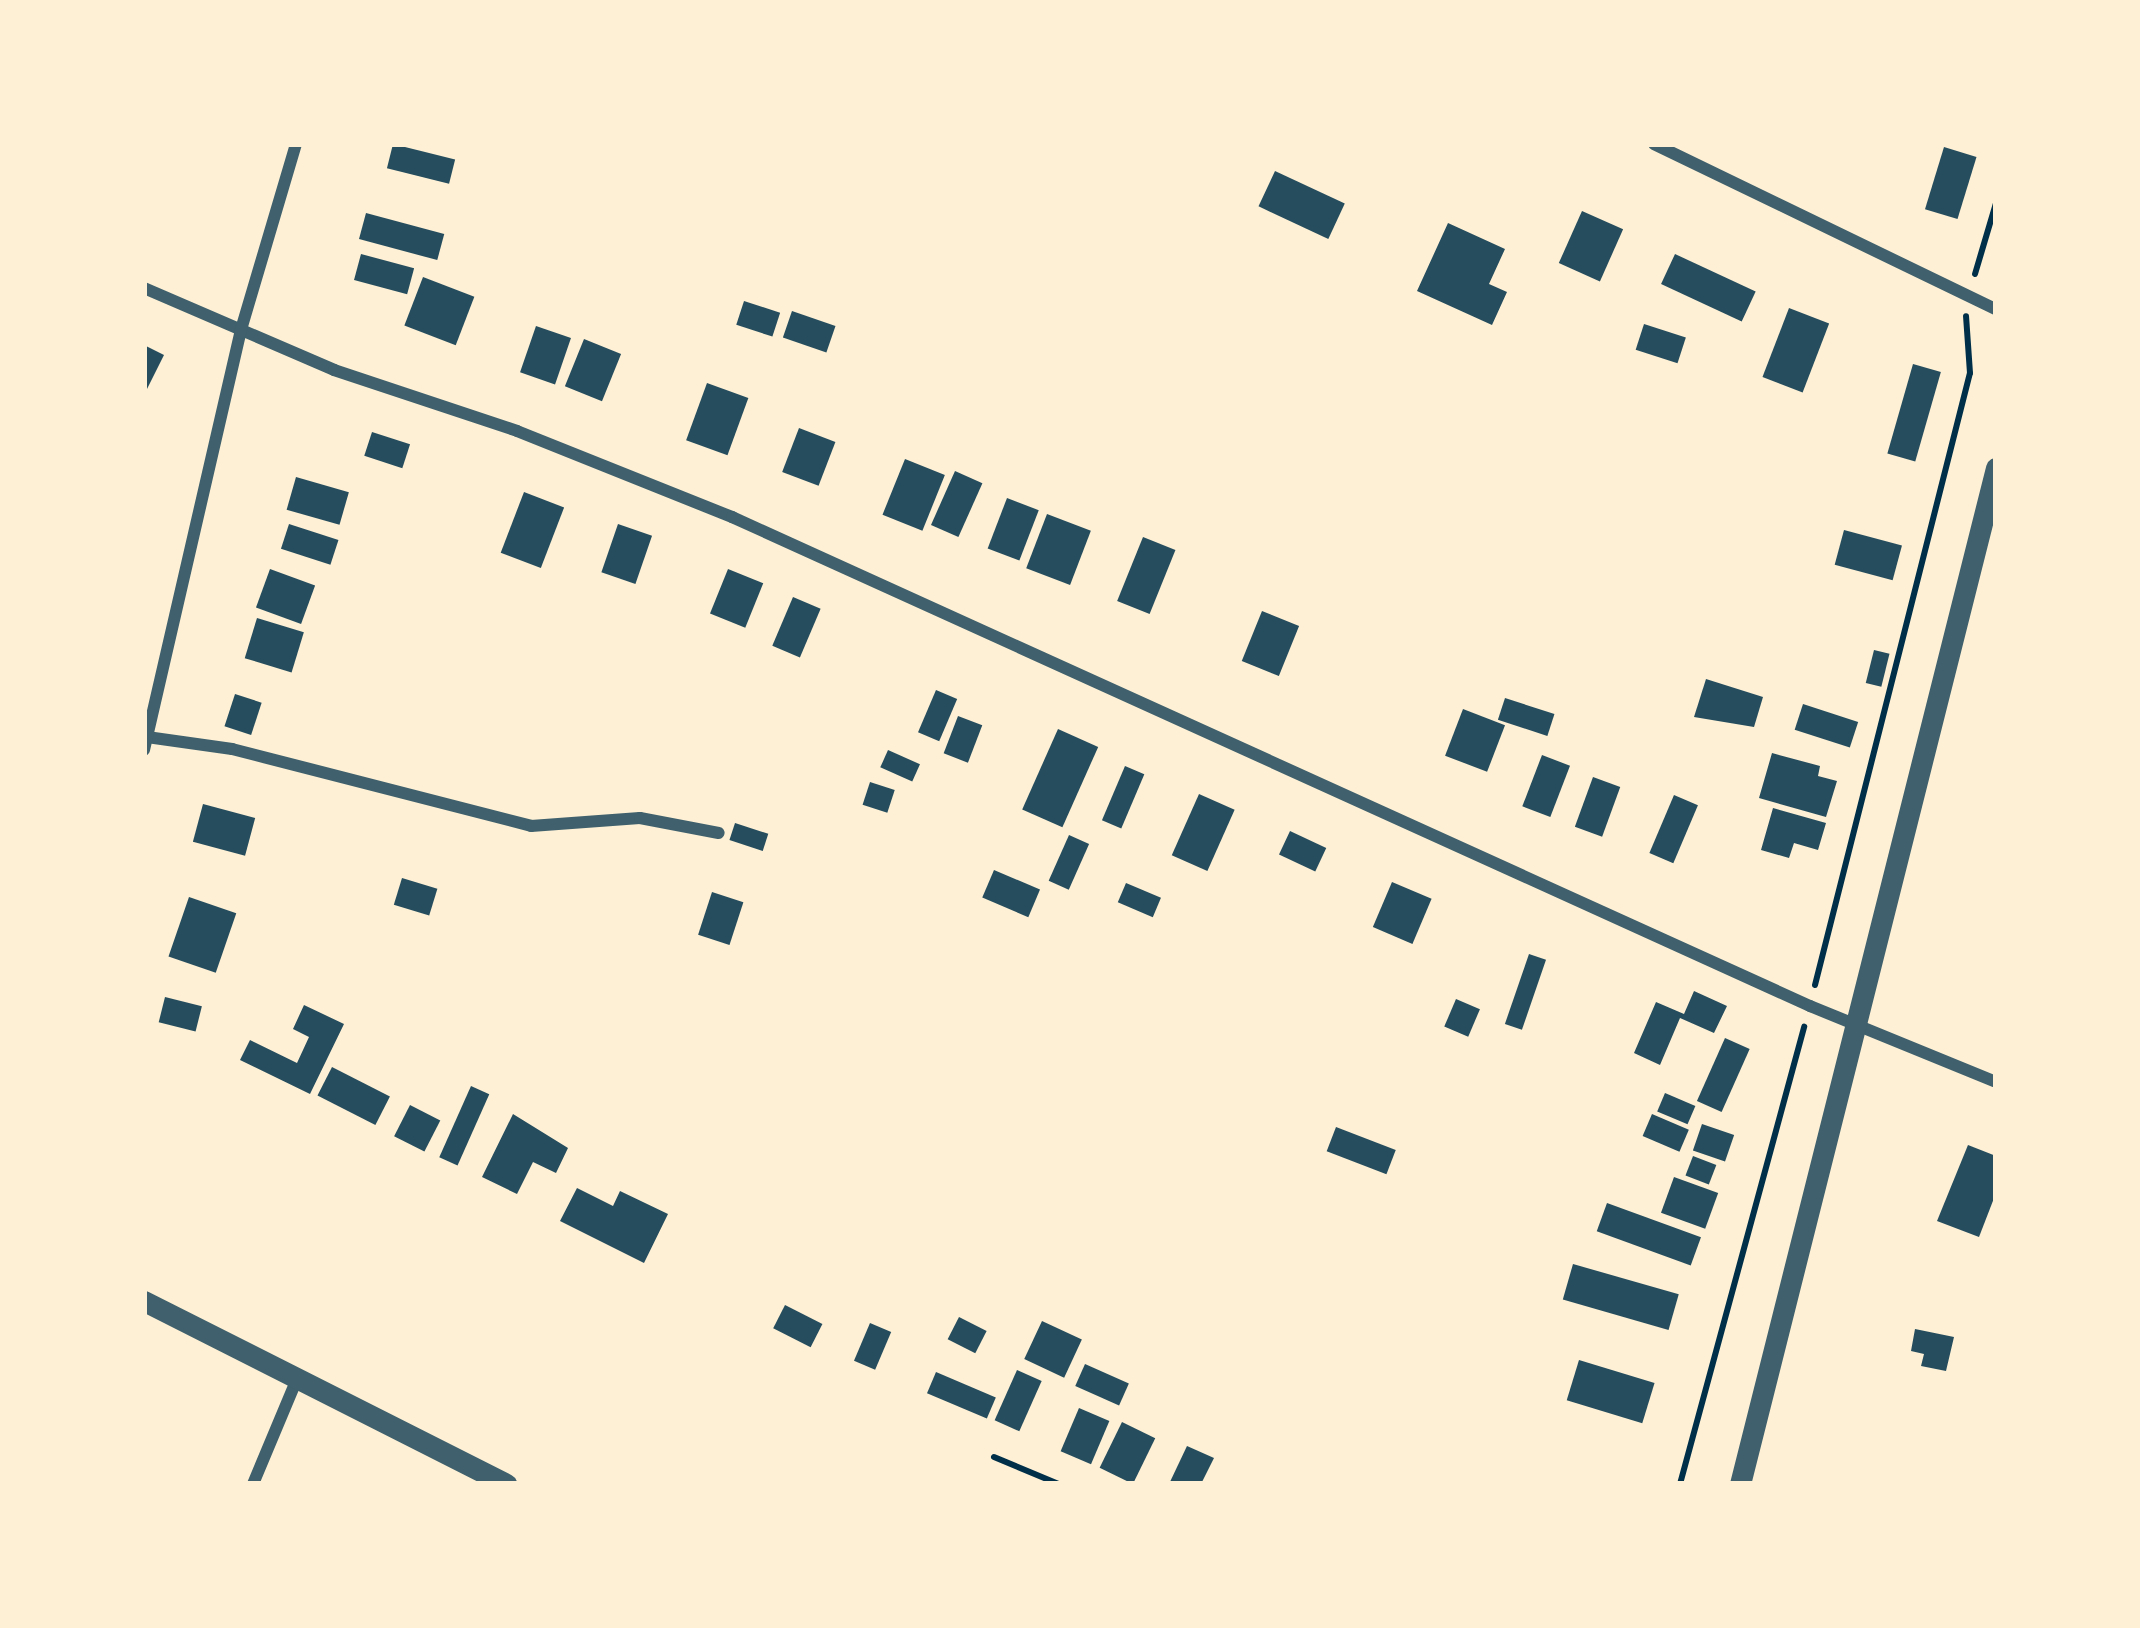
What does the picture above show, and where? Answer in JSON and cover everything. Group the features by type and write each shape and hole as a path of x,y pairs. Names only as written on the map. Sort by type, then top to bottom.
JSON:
{"street":[{"path":"296,144 240,333 146,744 232,749 531,826 640,818 719,833"},
{"path":"1654,144 1996,309"},
{"path":"144,288 240,333 732,518 1810,1006 1996,1082"},
{"path":"1740,1484 1996,468"},
{"path":"144,1301 506,1484"},
{"path":"253,1484 297,1379"}],"path":[{"path":"1680,1484 1810,1006 1970,373 1970,296 1996,202"},
{"path":"994,1457 1059,1484"}],"building":[{"path":"393,144 455,159 449,184 387,168"},
{"path":"1944,147 1977,157 1958,219 1925,209"},
{"path":"1275,171 1345,204 1328,239 1259,206"},
{"path":"1582,211 1623,229 1600,281 1559,263"},
{"path":"366,213 444,234 437,260 359,239"},
{"path":"1448,223 1505,249 1489,284 1507,292 1492,325 1417,291"},
{"path":"361,254 414,268 407,294 354,280"},
{"path":"1675,254 1756,292 1742,322 1661,284"},
{"path":"423,277 474,297 456,345 404,326"},
{"path":"744,301 780,313 772,337 736,325"},
{"path":"1789,308 1829,323 1803,392 1762,377"},
{"path":"792,311 835,326 826,352 783,337"},
{"path":"1644,324 1686,338 1678,363 1636,350"},
{"path":"536,326 571,338 555,384 520,372"},
{"path":"584,339 621,354 602,401 565,386"},
{"path":"144,345 164,355 144,395"},
{"path":"1913,364 1941,372 1915,461 1887,453"},
{"path":"707,383 748,398 727,455 686,440"},
{"path":"799,428 835,442 819,486 782,472"},
{"path":"372,432 410,444 402,468 364,456"},
{"path":"905,459 945,475 922,531 883,515"},
{"path":"955,471 982,483 958,537 931,525"},
{"path":"296,477 349,492 339,525 287,510"},
{"path":"524,492 564,507 541,568 501,553"},
{"path":"1007,498 1039,510 1019,561 988,548"},
{"path":"1047,514 1091,531 1070,585 1026,568"},
{"path":"289,524 338,540 330,565 281,549"},
{"path":"618,524 652,536 635,584 601,572"},
{"path":"1844,530 1902,546 1893,580 1835,565"},
{"path":"1143,537 1175,550 1150,614 1117,601"},
{"path":"270,569 315,585 301,624 256,608"},
{"path":"728,569 763,583 745,628 710,614"},
{"path":"793,597 821,609 800,658 772,646"},
{"path":"1262,611 1299,626 1279,676 1242,661"},
{"path":"257,618 304,632 292,672 245,658"},
{"path":"1874,650 1890,654 1881,687 1866,683"},
{"path":"1706,679 1763,697 1754,727 1694,717"},
{"path":"936,690 957,699 939,741 918,732"},
{"path":"235,694 262,703 251,735 224,726"},
{"path":"1505,698 1554,714 1547,736 1498,720"},
{"path":"1803,704 1858,722 1850,748 1795,730"},
{"path":"1463,709 1505,725 1487,772 1445,756"},
{"path":"958,716 982,725 968,763 944,753"},
{"path":"1058,729 1098,747 1062,827 1022,809"},
{"path":"888,750 920,764 912,782 880,767"},
{"path":"1772,753 1820,766 1818,776 1837,781 1826,817 1759,798"},
{"path":"1542,755 1570,766 1550,817 1522,806"},
{"path":"1125,766 1144,774 1121,829 1102,820"},
{"path":"1593,777 1620,787 1602,837 1575,827"},
{"path":"870,782 895,790 887,813 863,805"},
{"path":"1199,794 1235,810 1207,871 1172,855"},
{"path":"1674,795 1698,805 1673,863 1649,853"},
{"path":"203,804 255,818 245,856 193,842"},
{"path":"1773,808 1826,823 1818,850 1794,843 1789,858 1761,850"},
{"path":"735,823 768,834 763,851 729,840"},
{"path":"1290,831 1326,848 1315,871 1279,855"},
{"path":"1069,835 1089,844 1069,890 1049,881"},
{"path":"994,870 1040,890 1028,917 982,898"},
{"path":"402,878 437,889 429,916 394,905"},
{"path":"1392,882 1432,899 1412,944 1373,927"},
{"path":"1126,883 1161,898 1153,917 1118,902"},
{"path":"712,892 743,902 729,945 698,935"},
{"path":"189,897 236,913 216,973 168,957"},
{"path":"1529,954 1546,960 1522,1030 1505,1024"},
{"path":"1694,991 1727,1006 1714,1033 1680,1018 1660,1065 1634,1053 1656,1002 1684,1014"},
{"path":"165,997 202,1006 196,1031 159,1022"},
{"path":"1456,999 1480,1009 1468,1037 1444,1027"},
{"path":"304,1005 344,1024 310,1094 240,1060 250,1040 297,1063 309,1037 293,1029"},
{"path":"1725,1038 1750,1049 1722,1112 1697,1101"},
{"path":"332,1067 390,1097 375,1125 317,1096"},
{"path":"471,1086 489,1094 458,1165 439,1157"},
{"path":"1665,1093 1695,1106 1688,1124 1657,1111"},
{"path":"410,1105 440,1120 424,1152 394,1136"},
{"path":"513,1114 568,1148 556,1173 533,1162 517,1194 482,1177"},
{"path":"1652,1114 1689,1130 1679,1152 1643,1136"},
{"path":"1702,1124 1734,1135 1725,1162 1693,1150"},
{"path":"1336,1127 1396,1150 1386,1174 1327,1151"},
{"path":"1968,1145 1996,1156 1996,1193 1979,1237 1937,1221"},
{"path":"1693,1156 1716,1165 1709,1185 1685,1176"},
{"path":"1674,1177 1718,1193 1705,1229 1661,1213"},
{"path":"577,1188 613,1206 620,1191 668,1214 644,1263 560,1221"},
{"path":"1607,1203 1701,1237 1691,1265 1597,1231"},
{"path":"1573,1264 1679,1294 1669,1330 1563,1300"},
{"path":"785,1305 822,1324 811,1347 773,1328"},
{"path":"959,1317 987,1331 975,1353 948,1339"},
{"path":"1042,1321 1082,1340 1064,1378 1024,1359"},
{"path":"870,1323 891,1332 875,1370 854,1361"},
{"path":"1915,1329 1954,1337 1946,1371 1921,1366 1924,1354 1911,1351"},
{"path":"1579,1360 1655,1383 1642,1423 1567,1400"},
{"path":"1085,1364 1129,1384 1119,1405 1075,1386"},
{"path":"1017,1370 1042,1381 1019,1431 995,1420"},
{"path":"936,1372 996,1397 987,1419 927,1393"},
{"path":"1079,1408 1109,1421 1091,1464 1061,1451"},
{"path":"1122,1422 1155,1438 1133,1484 1100,1468"},
{"path":"1187,1446 1214,1458 1201,1484 1169,1484"}]}
